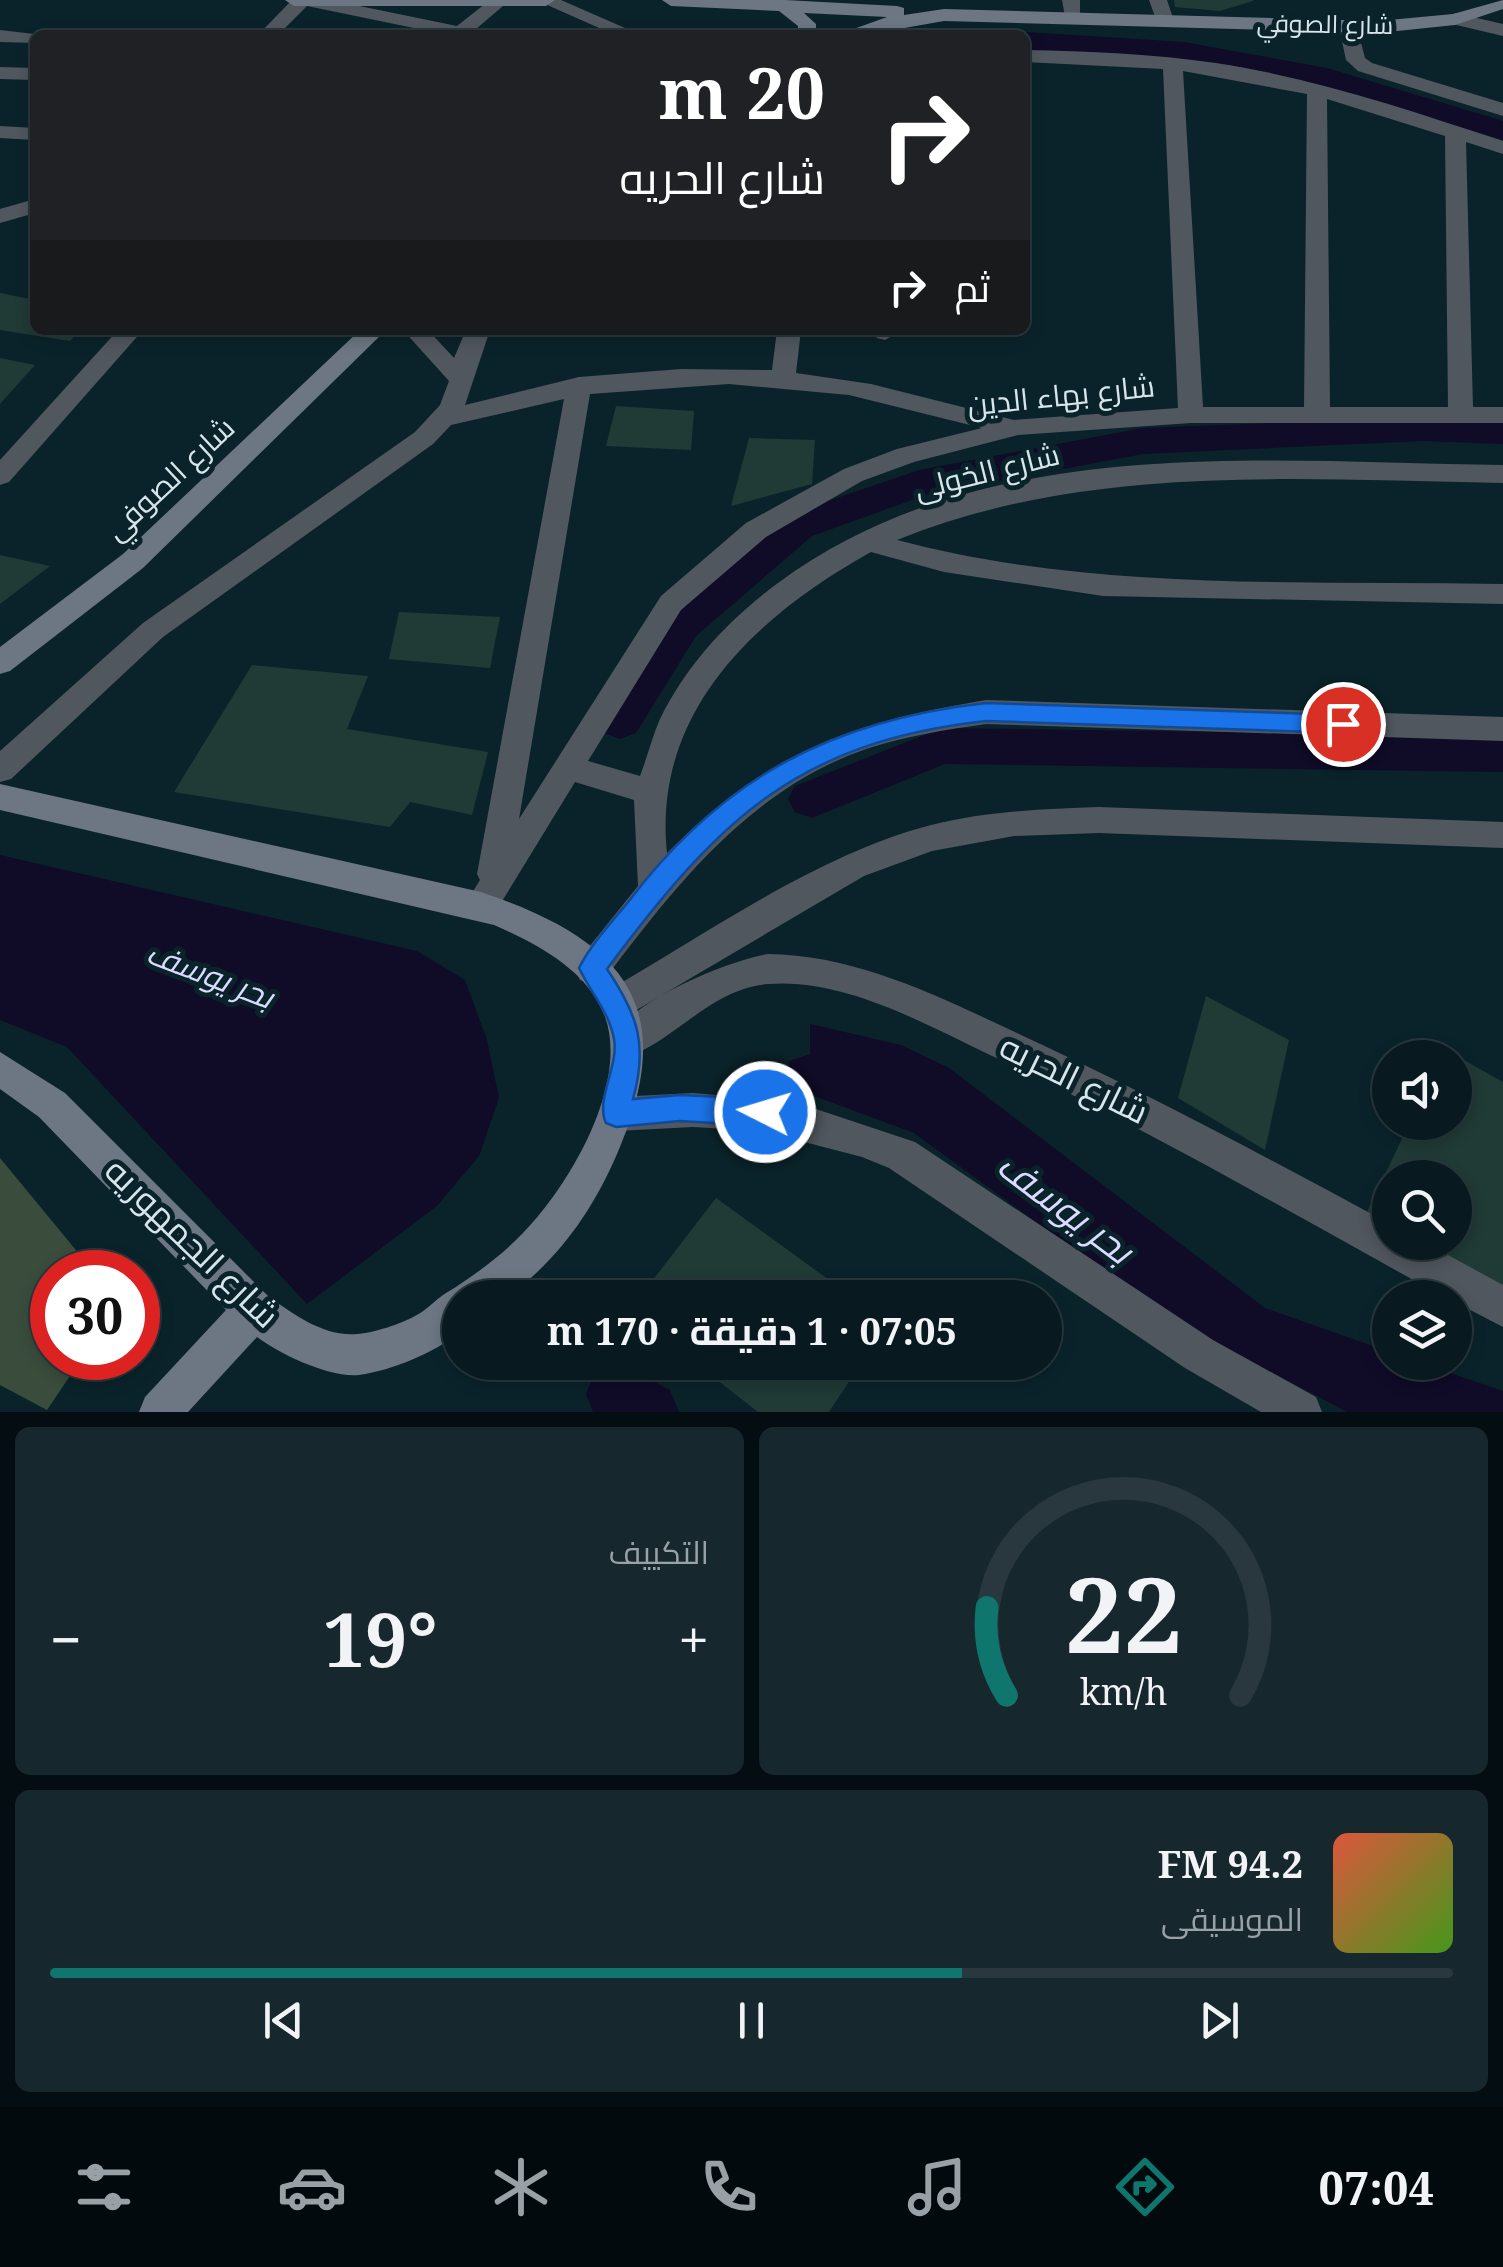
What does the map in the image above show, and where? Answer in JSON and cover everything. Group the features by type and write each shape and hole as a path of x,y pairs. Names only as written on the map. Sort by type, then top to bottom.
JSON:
{"street":[{"path":"294,0 546,0 620,30"},
{"path":"303,0 451,30"},
{"path":"273,30 303,0"},
{"path":"469,30 501,0"},
{"path":"670,0 782,6 944,7"},
{"path":"1158,0 1165,21"},
{"name":"شارع الصوفي","path":"862,30 944,7 1072,9 1165,21 1348,27 1417,25 1455,19 1503,3"},
{"path":"782,6 807,24 807,30"},
{"path":"1455,19 1503,30"},
{"path":"1348,27 1356,60 1366,67 1503,110"},
{"path":"0,36 30,37"},
{"path":"1030,56 1173,64 1316,90 1503,148"},
{"path":"1173,64 1191,416"},
{"path":"0,74 30,74"},
{"path":"1316,90 1317,413"},
{"path":"0,132 30,134"},
{"path":"1455,132 1462,414"},
{"path":"0,194 30,196"},
{"path":"0,216 30,207"},
{"path":"0,476 126,335"},
{"name":"شارع الصوفي","path":"0,663 132,561 369,335"},
{"path":"420,335 461,379"},
{"path":"0,770 153,630 424,438 456,400 464,358 476,335"},
{"path":"784,378 788,335"},
{"path":"443,419 579,385 681,374 832,384 1018,428"},
{"path":"485,898 579,385"},
{"name":"شارع بهاء الدين","path":"485,898 672,603 712,564 803,500 906,454 1018,428 1191,416 1503,416"},
{"name":"شارع الخولى","path":"654,886 651,792 661,751 682,705 716,654 760,610 798,582 870,542 950,509 1071,482 1134,476 1316,472 1503,474"},
{"path":"870,542 944,562 1104,586 1503,594"},
{"path":"592,968 654,886 730,809 774,777 858,738 929,718 986,712 1503,728"},
{"path":"568,768 651,792"},
{"path":"0,797 485,898 561,940 592,968 616,1004 628,1041 626,1076 616,1114 585,1187 532,1252 496,1280"},
{"path":"616,1004 852,866 931,838 1014,823 1099,820 1503,835"},
{"name":"شارع الحريه","path":"628,1041 693,995 729,978 782,970 848,982 928,1010 1083,1079 1503,1307"},
{"name":"شارع الجمهوريه","path":"0,1068 52,1105 254,1310 294,1340 356,1355 427,1333 442,1321"},
{"path":"616,1114 737,1108 793,1117 848,1132 902,1155 1199,1354 1301,1412"},
{"path":"160,1412 254,1310"}],"green space":[{"path":"0,1158 76,1250 30,1250 30,1380 67,1380 47,1410 0,1385"}],"water":[{"name":"بحر يوسف","path":"0,855 417,951 465,980 487,1040 499,1098 479,1156 437,1206 307,1304 67,1047 0,1020"},
{"name":"بحر يوسف","path":"810,1024 901,1045 949,1068 1265,1308 1372,1346 1372,1380 1471,1380 1503,1391 1503,1412 1347,1412 1162,1314 914,1133 790,1087 789,1061 810,1054"}],"building":[{"path":"1174,0 1253,1 1220,11 1175,7"},
{"path":"0,293 30,299 30,335 0,330"},
{"path":"32,335 75,335 70,341"},
{"path":"0,358 35,365 0,404"},
{"path":"616,406 694,411 691,450 606,446"},
{"path":"749,438 815,440 812,484 731,506"},
{"path":"0,555 50,566 0,604"},
{"path":"399,612 500,617 490,668 389,659"},
{"path":"252,665 368,676 347,729 488,752 472,815 410,802 390,827 174,792"},
{"path":"1206,996 1289,1040 1265,1150 1178,1098"},
{"path":"1472,1065 1503,1082 1503,1290 1451,1260 1472,1260 1472,1160 1392,1160 1401,1140 1472,1140"},
{"path":"716,1198 829,1280 653,1280"},
{"path":"717,1380 850,1380 829,1412 758,1412"}],"waterway":[{"path":"1030,41 1184,51 1327,77 1503,131"},
{"path":"620,721 681,625 798,526 919,483 1143,441 1422,429 1503,432"},
{"path":"812,799 942,746 1503,754"},
{"path":"617,1394 648,1412"}],"route":[{"path":"765,1112 680,1108 616,1114 626,1076 628,1041 616,1004 592,968 654,886 690,848 730,809 774,777 823,751 875,731 929,718 986,712 1343,724"}]}
